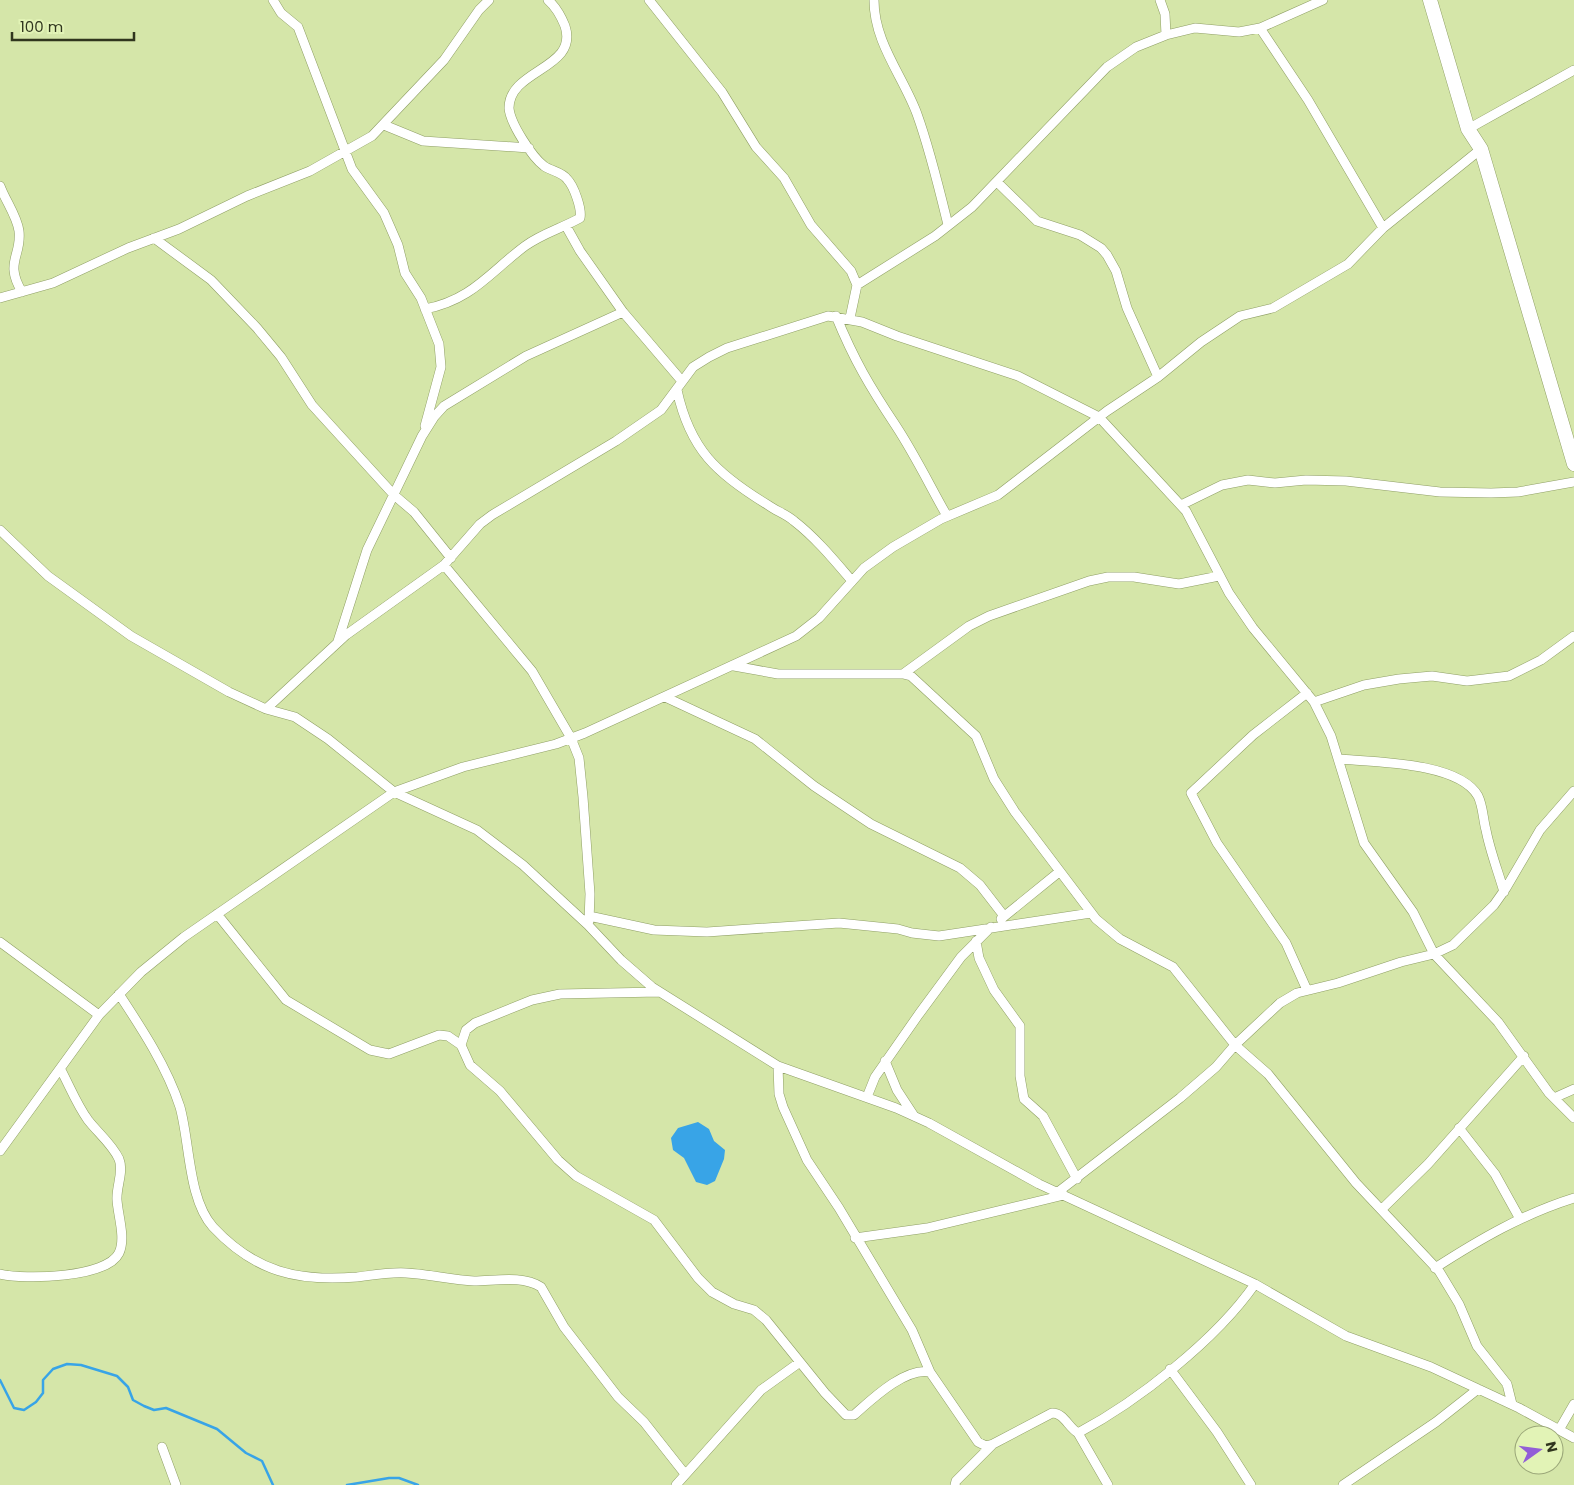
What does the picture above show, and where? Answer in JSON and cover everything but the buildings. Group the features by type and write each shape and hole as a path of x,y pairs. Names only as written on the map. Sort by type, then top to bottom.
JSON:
{"main road":[{"path":"1430,0 1468,129 1481,149 1574,464"}],"street":[{"path":"273,0 281,13 298,27 345,152 357,177 384,213 398,245 405,273 421,298 442,354 441,367 422,436"},
{"path":"0,298 53,282 310,171 372,136 444,60 479,10 489,0"},
{"path":"425,309 442,305 470,292 523,247 580,218 581,214 568,179 544,166 529,148 511,118 510,100 520,84 546,67 564,49 567,42 563,22 548,0"},
{"path":"649,0 722,92 756,147 784,178 811,225 851,270 857,285 850,318"},
{"path":"874,0 877,25 888,55 905,85 917,114 948,225"},
{"path":"1160,0 1165,14 1166,35"},
{"path":"857,285 972,207 1107,67 1136,47 1166,35 1202,27 1239,32 1260,28 1323,0"},
{"path":"1260,28 1308,100 1384,228"},
{"path":"1468,129 1574,70"},
{"path":"384,125 423,141 529,148"},
{"path":"0,1151 61,1070 99,1015 141,972 184,937 394,792 462,767 572,738 734,666 796,636 819,618 864,568 893,547 947,516 998,495 1099,417 1158,377 1201,342 1240,316 1273,308 1348,264 1384,228 1481,149"},
{"path":"997,182 1037,221 1080,235 1101,248 1107,255 1116,272 1128,308 1158,377"},
{"path":"0,186 19,233 13,264 14,275 22,292"},
{"path":"566,226 580,251 623,312 681,380"},
{"path":"154,238 211,280 257,328 285,364 312,405 394,495 419,517 451,558"},
{"path":"337,643 368,550 422,436 434,417 444,406 526,356 623,312"},
{"path":"836,316 861,371 896,427 947,516"},
{"path":"266,709 337,643 444,565 480,524 616,441 661,410 677,390 681,380 693,367 727,348 817,318 836,316 850,318 897,336 1018,376 1099,417 1181,505 1204,543 1219,576 1253,628 1314,702 1331,736 1364,843 1413,912 1434,954 1498,1022 1554,1098 1574,1118"},
{"path":"677,390 683,418 696,442 713,466 767,505 793,520 827,552 852,581"},
{"path":"1181,505 1222,485 1248,480 1275,482 1306,480 1346,481 1440,492 1482,493 1518,492 1574,482"},
{"path":"0,530 48,576 131,636 230,692 266,709 295,716 328,739 394,792 478,830 589,921 621,960 660,992 778,1066 914,1116 1039,1184 1255,1284 1346,1336 1431,1367 1512,1404 1550,1425"},
{"path":"444,565 532,671 572,738 579,758 583,797 590,894 589,921"},
{"path":"903,674 969,626 990,616 1089,581 1134,577 1180,584 1219,576"},
{"path":"1314,702 1364,685 1399,679 1432,676 1467,681 1509,676 1542,660 1574,636"},
{"path":"734,666 778,674 903,674 911,676 928,690 976,736 994,779 1015,812 1091,913 1107,930 1173,967 1235,1045 1268,1074 1356,1182 1435,1268 1459,1304 1477,1346 1507,1384 1512,1404"},
{"path":"1307,693 1253,735 1191,793 1217,843 1286,942 1307,990"},
{"path":"665,697 755,739 814,786 871,824 960,868 980,885 1004,916"},
{"path":"1339,760 1406,765 1453,777 1472,788 1479,798 1486,831 1504,892"},
{"path":"855,1238 927,1228 1061,1193 1216,1067 1235,1045 1280,1003 1307,990 1338,984 1401,962 1434,954 1453,945 1504,892 1540,830 1574,791"},
{"path":"866,1097 885,1061 961,957 1004,916 1059,872"},
{"path":"589,921 654,930 707,932 839,922 945,936 992,927 1032,923 1091,913"},
{"path":"217,914 286,1000 370,1050 389,1054 439,1035 448,1036 461,1045 470,1065 500,1091 558,1160 576,1176 654,1220 698,1278 721,1298 754,1310 766,1320 825,1393 850,1417 880,1391 917,1372 930,1372"},
{"path":"976,941 979,958 994,990 1020,1026 1022,1093 1028,1104 1038,1110 1050,1126 1077,1179"},
{"path":"0,942 99,1015"},
{"path":"461,1045 466,1030 475,1023 532,1000 560,994 660,992"},
{"path":"119,994 144,1031 171,1084 180,1107 195,1186 202,1208 212,1226 229,1241 259,1263 283,1274 312,1278 406,1272 459,1280 511,1280 534,1283 540,1287 564,1327 618,1397 644,1422 685,1474"},
{"path":"1382,1209 1428,1164 1524,1056"},
{"path":"885,1061 897,1090 914,1116"},
{"path":"778,1066 779,1094 792,1130 807,1160 839,1208 855,1238 912,1330 930,1372 978,1442 986,1446 993,1444 1052,1413 1062,1416 1071,1428 1078,1433 1108,1485"},
{"path":"0,1274 26,1278 86,1272 111,1261 119,1254 122,1244 117,1200 121,1167 118,1158 106,1139 79,1106 61,1070"},
{"path":"1554,1098 1574,1090"},
{"path":"1459,1128 1495,1174 1520,1219"},
{"path":"1435,1268 1494,1231 1574,1198"},
{"path":"1078,1433 1135,1396 1170,1369 1222,1325 1255,1284"},
{"path":"676,1485 761,1390 800,1362"},
{"path":"1170,1369 1217,1432 1250,1485"},
{"path":"1343,1485 1436,1422 1478,1389"},
{"path":"1562,1425 1574,1404"},
{"path":"955,1485 956,1481 993,1444"},
{"path":"162,1447 176,1485"}],"water":[{"path":"698,1122 709,1129 714,1141 725,1150 724,1159 715,1181 707,1185 696,1182 684,1158 673,1150 671,1138 678,1128"}],"waterway":[{"path":"0,1380 14,1408 24,1410 36,1402 43,1393 43,1380 53,1369 67,1364 81,1365 117,1376 128,1387 133,1400 144,1406 154,1410 166,1408 217,1429 246,1453 262,1461 273,1485"},
{"path":"347,1485 389,1478 399,1478 418,1485"}]}
